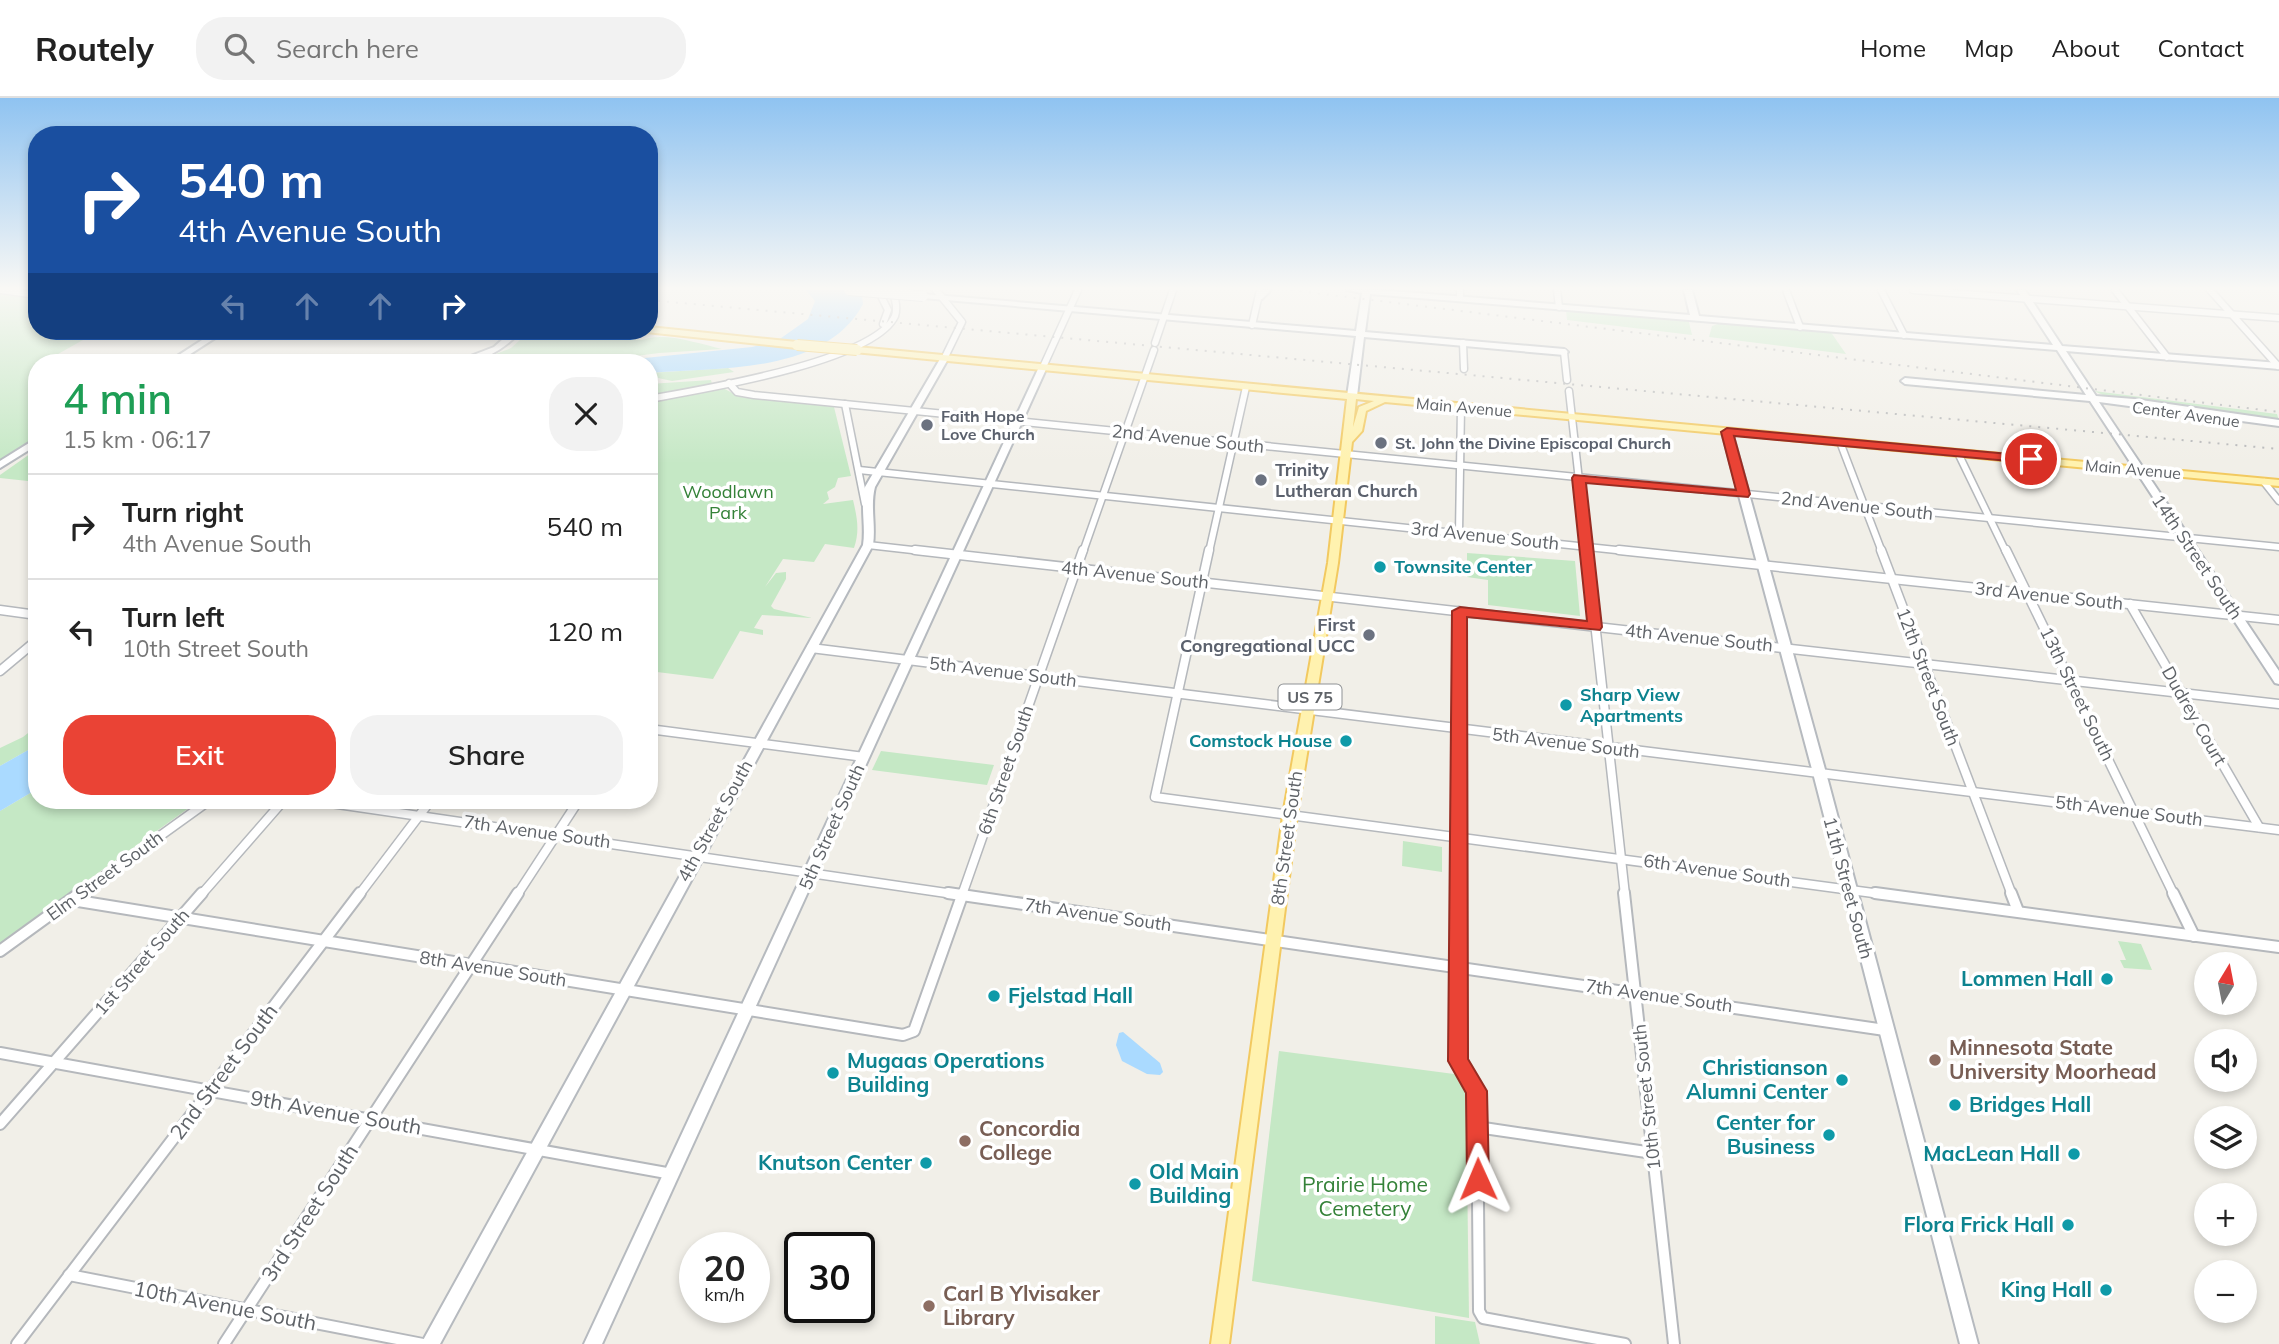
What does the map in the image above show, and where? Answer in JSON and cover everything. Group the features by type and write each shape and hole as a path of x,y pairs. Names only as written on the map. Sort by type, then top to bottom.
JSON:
{"main road":[{"name":"Main Avenue","path":"828,348 2279,483"},
{"name":"8th Street South","path":"1220,1344 1290,815 1327,596 1352,396"},
{"path":"1348,440 1357,431 1362,409 1368,404 1391,400"}],"street":[{"path":"658,397 729,383 818,360 845,348"},
{"name":"4th Street South","path":"430,1344 757,743 868,545 871,525 866,505 870,487 949,348"},
{"name":"5th Street South","path":"593,1344 991,484 1051,348"},
{"name":"6th Street South","path":"914,1031 1154,348"},
{"name":"8th Street South","path":"1352,396 1359,348"},
{"path":"1463,348 1464,369"},
{"path":"1521,348 1564,352 1567,380"},
{"name":"14th Street South","path":"2059,348 2279,680"},
{"path":"2084,348 2277,364"},
{"path":"2160,348 2165,355"},
{"path":"2262,348 2277,364"},
{"name":"Center Avenue","path":"1905,381 2134,402 2279,425"},
{"name":"2nd Avenue South","path":"729,383 734,390 744,394 2279,547"},
{"path":"1177,693 1246,387"},
{"name":"10th Street South","path":"1569,391 1674,1344"},
{"name":"Center Avenue","path":"2093,399 2133,407 2279,425"},
{"path":"845,404 866,505"},
{"path":"1459,533 1461,407"},
{"path":"2106,419 2109,410 2115,407 2133,407"},
{"name":"11th Street South","path":"1727,432 1851,889 1885,1030 1969,1344"},
{"name":"12th Street South","path":"1840,442 2018,911"},
{"path":"0,465 28,447"},
{"name":"13th Street South","path":"1958,453 2194,936"},
{"name":"3rd Avenue South","path":"859,470 2279,620"},
{"path":"2264,482 2279,501"},
{"name":"4th Avenue South","path":"868,545 2279,704"},
{"name":"Dudrey Court","path":"2130,604 2259,827"},
{"path":"0,610 28,614"},
{"path":"1460,611 1458,1061 1477,1091 1479,1311 1483,1318 1625,1344"},
{"path":"0,671 28,648"},
{"name":"5th Avenue South","path":"811,648 2279,830"},
{"name":"6th Avenue South","path":"1177,693 1155,797 2279,947"},
{"path":"658,730 864,757"},
{"name":"Elm Street South","path":"0,951 198,809"},
{"name":"1st Street South","path":"0,1124 276,809"},
{"name":"7th Avenue South","path":"376,809 1885,1030"},
{"name":"2nd Street South","path":"17,1344 424,809"},
{"name":"3rd Street South","path":"224,1344 573,809"},
{"name":"8th Avenue South","path":"72,900 903,1035 914,1031"},
{"name":"9th Avenue South","path":"0,1053 671,1174"},
{"path":"1477,1126 1653,1153"},
{"name":"10th Avenue South","path":"69,1275 423,1344"}],"green space":[{"path":"0,348 68,348 58,354 28,354 28,443 0,461"},
{"path":"511,348 722,349 651,354 496,354"},
{"path":"1799,348 1842,348 1846,354"},
{"path":"728,368 734,372 672,381 658,378 658,372"},
{"path":"711,380 712,384 658,395 658,383"},
{"name":"Woodlawn Park","path":"721,387 740,397 834,407 851,476 838,478 835,487 827,492 829,499 823,504 853,500 857,524 854,548 825,544 814,562 783,559 765,587 776,573 786,572 786,579 771,606 812,618 762,615 754,628 763,630 763,635 740,631 713,679 658,672 658,398"},
{"path":"2094,391 2277,414 2279,421 2103,395"},
{"path":"28,455 28,481 0,478 0,475"},
{"path":"1467,553 1575,561 1580,616 1488,605 1488,580 1467,577"},
{"path":"28,733 28,750 0,766 0,748"},
{"path":"881,751 994,765 987,785 872,770"},
{"path":"28,794 28,809 187,809 0,943 0,811"},
{"path":"1403,841 1442,847 1442,872 1402,866"},
{"path":"2118,941 2141,944 2152,970 2124,968 2120,960 2126,960"},
{"name":"Prairie Home Cemetery","path":"1279,1051 1454,1074 1466,1089 1469,1318 1252,1281"},
{"path":"1435,1316 1475,1322 1480,1344 1435,1344"}],"water":[{"path":"741,348 813,348 768,363 658,372 658,357"},
{"path":"28,750 28,794 0,811 0,766"},
{"path":"1123,1032 1160,1063 1163,1072 1160,1075 1147,1074 1122,1061 1116,1045 1119,1033"}],"railway":[{"path":"1176,348 2279,449"},
{"path":"1762,348 2279,412"}],"place":[{"name":"Faith Hope Love Church","path":"927,425"},
{"name":"St. John the Divine Episcopal Church","path":"1381,443"},
{"name":"Trinity Lutheran Church","path":"1261,480"},
{"name":"Townsite Center","path":"1380,567"},
{"name":"First Congregational UCC","path":"1369,635"},
{"name":"Sharp View Apartments","path":"1566,705"},
{"name":"Comstock House","path":"1346,741"},
{"name":"Lommen Hall","path":"2107,979"},
{"name":"Fjelstad Hall","path":"994,996"},
{"name":"Minnesota State University Moorhead","path":"1935,1060"},
{"name":"Mugaas Operations Building","path":"833,1073"},
{"name":"Christianson Alumni Center","path":"1842,1080"},
{"name":"Bridges Hall","path":"1955,1105"},
{"name":"Center for Business","path":"1829,1135"},
{"name":"Concordia College","path":"965,1141"},
{"name":"MacLean Hall","path":"2074,1154"},
{"name":"Knutson Center","path":"926,1163"},
{"name":"Old Main Building","path":"1135,1184"},
{"name":"Flora Frick Hall","path":"2068,1225"},
{"name":"King Hall","path":"2106,1290"},
{"name":"Carl B Ylvisaker Library","path":"929,1306"}],"route":[{"path":"1478,1179 1477,1091 1458,1061 1460,611 1595,627 1579,478 1744,494 1727,432 2031,459"}]}
